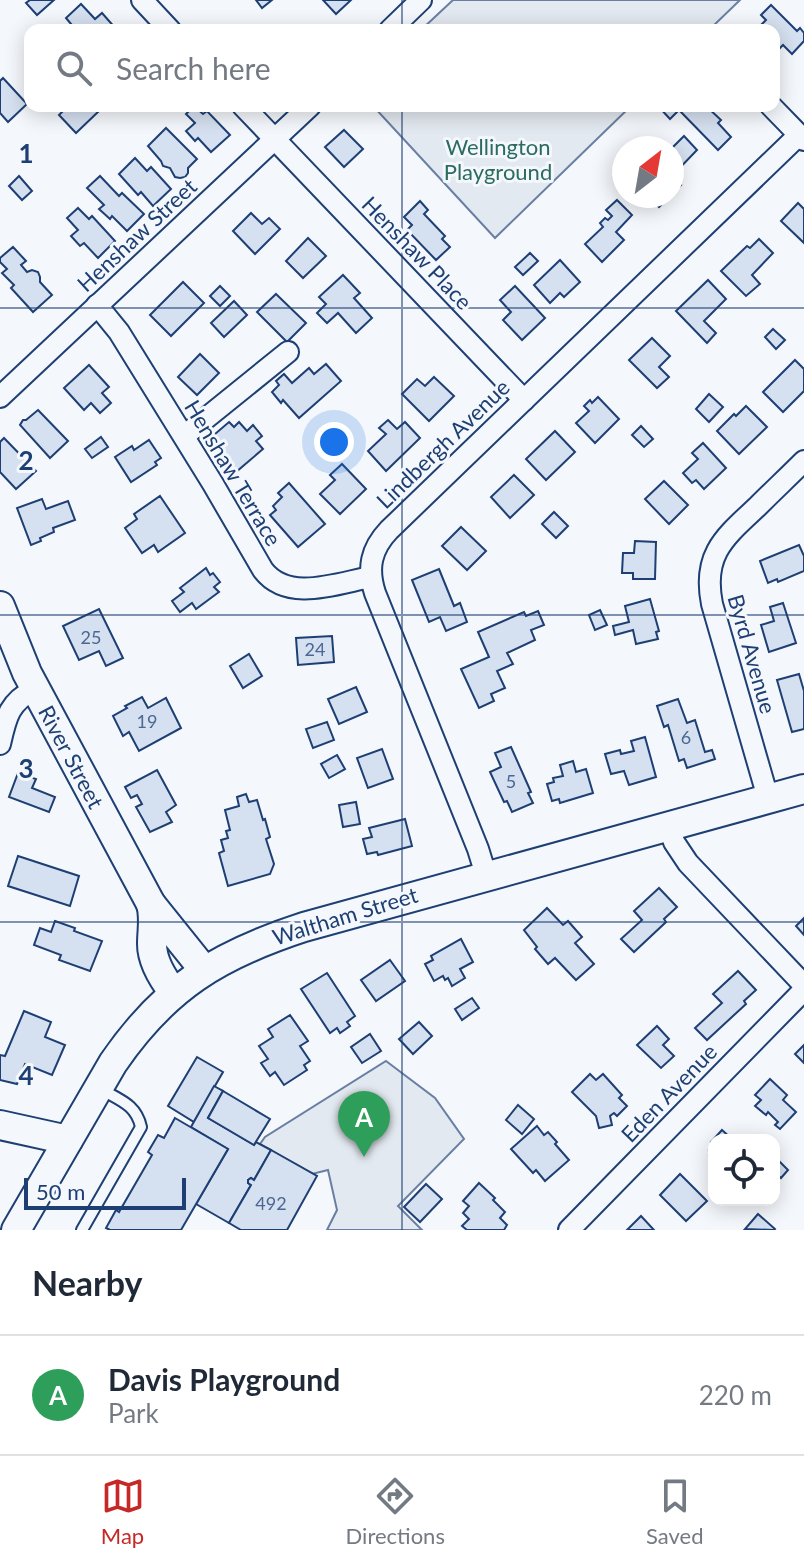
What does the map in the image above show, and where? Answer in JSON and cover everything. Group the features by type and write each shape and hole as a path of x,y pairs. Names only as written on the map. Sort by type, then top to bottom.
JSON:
{"main road":[{"name":"River Street","path":"0,606 35,689 151,904 204,970"},
{"name":"Waltham Street","path":"16,1230 131,1037 151,1013 204,970 296,929 804,789"},
{"name":"River Street","path":"151,904 154,920 152,948 162,976 174,993"},
{"path":"0,1125 68,1140"}],"street":[{"path":"142,0 164,24"},
{"path":"396,24 421,0"},
{"path":"249,112 275,139"},
{"name":"Henshaw Street","path":"0,397 304,112"},
{"path":"777,112 802,138"},
{"name":"Lindbergh Avenue","path":"371,577 372,555 384,536 802,138"},
{"name":"Henshaw Place","path":"275,139 524,400"},
{"name":"Henshaw Terrace","path":"97,305 119,332 271,580 294,589 371,577"},
{"path":"184,436 288,352"},
{"name":"Byrd Avenue","path":"768,798 712,604 709,579 713,558 724,539 804,461"},
{"path":"371,577 486,875"},
{"path":"0,744 12,707 35,689"},
{"path":"669,826 674,842 688,863 804,987"},
{"name":"Eden Avenue","path":"569,1230 804,987"}],"lane":[{"path":"82,1230 141,1127 134,1108 99,1088"}],"green space":[{"path":"453,0 740,0 715,24 427,24"},
{"name":"Wellington Playground","path":"379,112 625,112 495,238"},
{"path":"386,1061 435,1098 464,1139 398,1206 422,1230 327,1230 337,1210 328,1170 312,1174 260,1144 265,1137"}],"building":[{"path":"30,0 54,0 37,15 26,3"},
{"path":"256,0 272,0 262,8"},
{"path":"323,0 351,0 336,14"},
{"path":"81,4 95,19 102,13 112,24 71,24 66,18"},
{"path":"771,5 797,31 800,28 804,41 792,54 783,45 780,48 780,24 762,24 766,20 761,15"},
{"path":"3,78 24,101 24,107 8,122 0,113 0,81"},
{"path":"62,112 98,112 76,133 59,115"},
{"path":"208,112 230,135 211,152 186,131 195,123 186,114"},
{"path":"664,112 677,112 670,119"},
{"path":"681,112 712,112 721,120 718,123 731,137 718,150"},
{"path":"166,128 197,159 188,168 185,177 175,177 148,146"},
{"path":"344,130 363,149 344,167 325,147"},
{"path":"684,136 697,150 684,164"},
{"path":"135,158 147,171 151,167 171,189 153,206 119,174"},
{"path":"19,176 32,191 22,200 9,186"},
{"path":"100,176 119,196 122,193 144,214 127,231 112,216 110,219 99,209 104,205 87,188"},
{"path":"420,201 428,210 424,214 445,236 442,239 450,247 436,260 407,230 412,225 404,217"},
{"path":"798,203 804,209 804,243 781,221"},
{"path":"612,205 612,208 625,208 632,215 616,232 624,240 602,262 585,244 603,227 600,223 612,216 606,210"},
{"path":"78,208 89,219 92,216 115,241 98,258 84,243 80,246 71,236 78,230 67,218"},
{"path":"251,213 262,224 269,218 280,229 255,254 233,231"},
{"path":"308,238 326,256 303,278 286,261"},
{"path":"759,239 773,253 752,275 760,284 746,296 721,271"},
{"path":"13,247 26,261 21,265 27,272 38,272 40,282 52,295 33,312 2,273 7,269 0,258"},
{"path":"530,253 538,261 523,275 515,267"},
{"path":"560,260 580,282 564,297 560,293 550,303 534,285"},
{"path":"343,275 360,293 354,298 372,318 356,333 338,313 327,323 317,313 326,304 319,297"},
{"path":"708,280 726,299 704,321 716,333 707,343 676,311"},
{"path":"183,282 204,303 171,336 150,315"},
{"path":"220,286 230,296 220,306 210,296"},
{"path":"515,286 545,318 522,340 503,320 511,312 500,300"},
{"path":"276,294 306,323 287,342 257,312"},
{"path":"234,301 247,315 224,337 211,323"},
{"path":"773,329 785,340 776,349 765,337"},
{"path":"652,338 670,356 659,367 669,377 657,388 629,360"},
{"path":"200,354 219,373 197,395 178,377"},
{"path":"795,360 804,369 804,391 783,412 763,392"},
{"path":"326,364 341,381 299,418 272,392 279,385 276,381 284,374 292,383 309,368 314,374"},
{"path":"89,365 109,387 102,393 111,403 100,413 91,403 84,410 64,388"},
{"path":"434,377 454,396 429,421 402,394 417,379 425,386"},
{"path":"709,394 723,407 709,422 696,409"},
{"path":"598,397 619,419 595,443 576,423 589,411 584,406"},
{"path":"746,406 767,427 739,454 717,431"},
{"path":"38,410 68,441 50,458 20,425"},
{"path":"388,420 397,429 405,422 420,438 386,471 368,451 386,434 379,428"},
{"path":"229,422 234,427 239,422 247,431 253,425 262,436 256,441 263,449 236,472 208,440"},
{"path":"641,426 653,439 644,447 632,435"},
{"path":"555,431 575,452 546,480 526,459"},
{"path":"101,437 108,447 92,458 85,449"},
{"path":"4,438 36,471 16,489 0,472 0,442"},
{"path":"149,440 161,458 155,462 157,465 131,482 115,457"},
{"path":"703,443 726,468 704,489 696,480 692,483 683,473 698,459 692,453"},
{"path":"342,464 366,489 340,514 320,494 335,480 330,475"},
{"path":"514,475 534,495 510,518 491,497"},
{"path":"664,481 688,505 669,524 645,499"},
{"path":"289,483 325,524 298,547 270,515 276,510 273,506 282,497 278,493"},
{"path":"160,496 185,533 158,552 154,545 142,553 125,528 137,519 134,514"},
{"path":"42,499 46,509 68,501 75,520 53,528 54,532 31,545 17,508"},
{"path":"554,512 568,526 556,538 542,524"},
{"path":"461,527 486,551 467,570 442,546"},
{"path":"635,541 656,542 655,579 633,579 633,573 622,573 623,553 634,553"},
{"path":"799,545 804,556 804,571 768,583 760,561"},
{"path":"206,568 220,582 214,587 219,592 196,609 192,603 180,612 172,601 184,592 180,588"},
{"path":"439,569 454,606 460,603 467,622 446,631 440,617 429,622 412,580"},
{"path":"650,599 659,631 656,632 658,639 636,644 633,630 615,635 613,626 629,622 625,606"},
{"path":"783,603 796,643 769,652 761,625 774,621 770,607"},
{"path":"99,609 123,658 106,666 99,651 79,660 63,626"},
{"path":"600,610 607,625 595,630 589,615"},
{"path":"538,611 544,625 531,630 535,640 507,653 513,664 497,671 505,688 491,694 494,701 479,708 461,669 489,657 478,632 524,612 526,616"},
{"path":"332,636 334,662 298,665 296,638"},
{"path":"249,654 262,676 243,688 230,666"},
{"path":"799,674 804,691 804,729 792,732 777,680"},
{"path":"356,687 367,712 339,724 328,699"},
{"path":"142,697 148,708 166,698 181,728 139,751 129,732 123,736 113,716"},
{"path":"678,699 687,723 695,720 705,752 712,750 715,759 687,768 684,759 679,761 668,725 664,727 657,706"},
{"path":"327,722 334,740 313,748 306,729"},
{"path":"645,737 656,777 629,785 624,771 611,774 605,754 620,750 621,754 634,751 631,741"},
{"path":"511,747 533,803 512,812 490,772 501,767 495,753"},
{"path":"382,749 393,779 368,788 357,758"},
{"path":"337,755 345,769 329,778 321,764"},
{"path":"573,761 576,772 586,769 593,793 560,803 559,799 552,801 547,784 554,782 553,778 563,776 560,765"},
{"path":"157,770 176,805 166,812 172,822 150,832 136,807 142,804 137,795 131,798 125,787"},
{"path":"18,773 36,779 32,788 55,797 49,812 9,797"},
{"path":"246,794 249,802 257,800 265,819 270,837 266,839 274,864 270,874 228,886 219,853 224,851 221,840 228,838 226,831 230,830 225,810 239,806 237,797"},
{"path":"356,802 360,824 343,827 339,805"},
{"path":"405,819 412,846 378,855 377,852 367,854 363,839 372,837 369,828"},
{"path":"18,856 79,876 70,906 8,886"},
{"path":"659,888 677,907 664,919 666,922 634,952 621,939 642,920 634,911"},
{"path":"547,908 563,925 568,921 582,937 575,943 594,964 576,980 555,958 548,964 524,930"},
{"path":"804,918 804,935 796,926"},
{"path":"55,921 102,941 90,971 59,960 61,955 34,945 40,928 51,932"},
{"path":"461,939 473,962 460,969 465,978 452,986 443,976 434,981 425,964 433,960 431,956"},
{"path":"390,960 405,981 376,1001 361,980"},
{"path":"738,971 756,990 744,1001 746,1004 707,1040 695,1028 722,1003 713,994"},
{"path":"327,973 355,1016 347,1022 350,1026 340,1033 337,1028 330,1033 301,989"},
{"path":"472,998 479,1008 462,1020 455,1009"},
{"path":"24,1011 51,1022 45,1037 65,1045 52,1075 25,1064 17,1084 0,1080 0,1055 5,1056"},
{"path":"290,1015 308,1041 300,1046 310,1061 304,1065 307,1070 284,1085 275,1072 270,1076 261,1063 268,1059 259,1046 273,1037 268,1029"},
{"path":"419,1022 432,1036 413,1054 399,1039"},
{"path":"657,1026 669,1039 663,1045 674,1056 661,1068 637,1045"},
{"path":"370,1034 381,1051 362,1063 351,1047"},
{"path":"804,1045 804,1063 795,1054"},
{"path":"197,1057 223,1072 194,1122 168,1106"},
{"path":"590,1074 596,1080 603,1074 622,1095 619,1098 627,1106 617,1116 614,1113 610,1116 612,1125 599,1128 596,1116 572,1092"},
{"path":"770,1079 787,1095 783,1100 796,1112 780,1129 775,1125 778,1122 768,1112 766,1115 755,1106 761,1100 755,1095"},
{"path":"214,1086 223,1091 208,1118 254,1145 256,1142 271,1150 254,1180 248,1180 251,1185 229,1223 196,1204 228,1149 191,1127"},
{"path":"223,1091 270,1119 254,1145 208,1118"},
{"path":"518,1105 534,1119 522,1134 506,1120"},
{"path":"175,1118 228,1149 181,1230 106,1228 116,1210 119,1212 152,1155 148,1152 158,1135 164,1138"},
{"path":"537,1126 544,1135 548,1132 569,1160 545,1181 511,1149"},
{"path":"271,1150 317,1176 287,1230 241,1230 229,1223 251,1185 248,1180 254,1180"},
{"path":"780,1162 788,1170 780,1177"},
{"path":"680,1174 707,1201 686,1221 660,1195"},
{"path":"479,1183 505,1212 500,1218 507,1225 504,1230 467,1230 462,1226 469,1219 463,1213 469,1206 463,1201"},
{"path":"426,1184 442,1199 420,1222 404,1207"},
{"path":"758,1214 775,1229 745,1229"},
{"path":"641,1216 654,1230 627,1230"}],"place":[{"name":"Davis Playground","path":"364,1157"}]}
